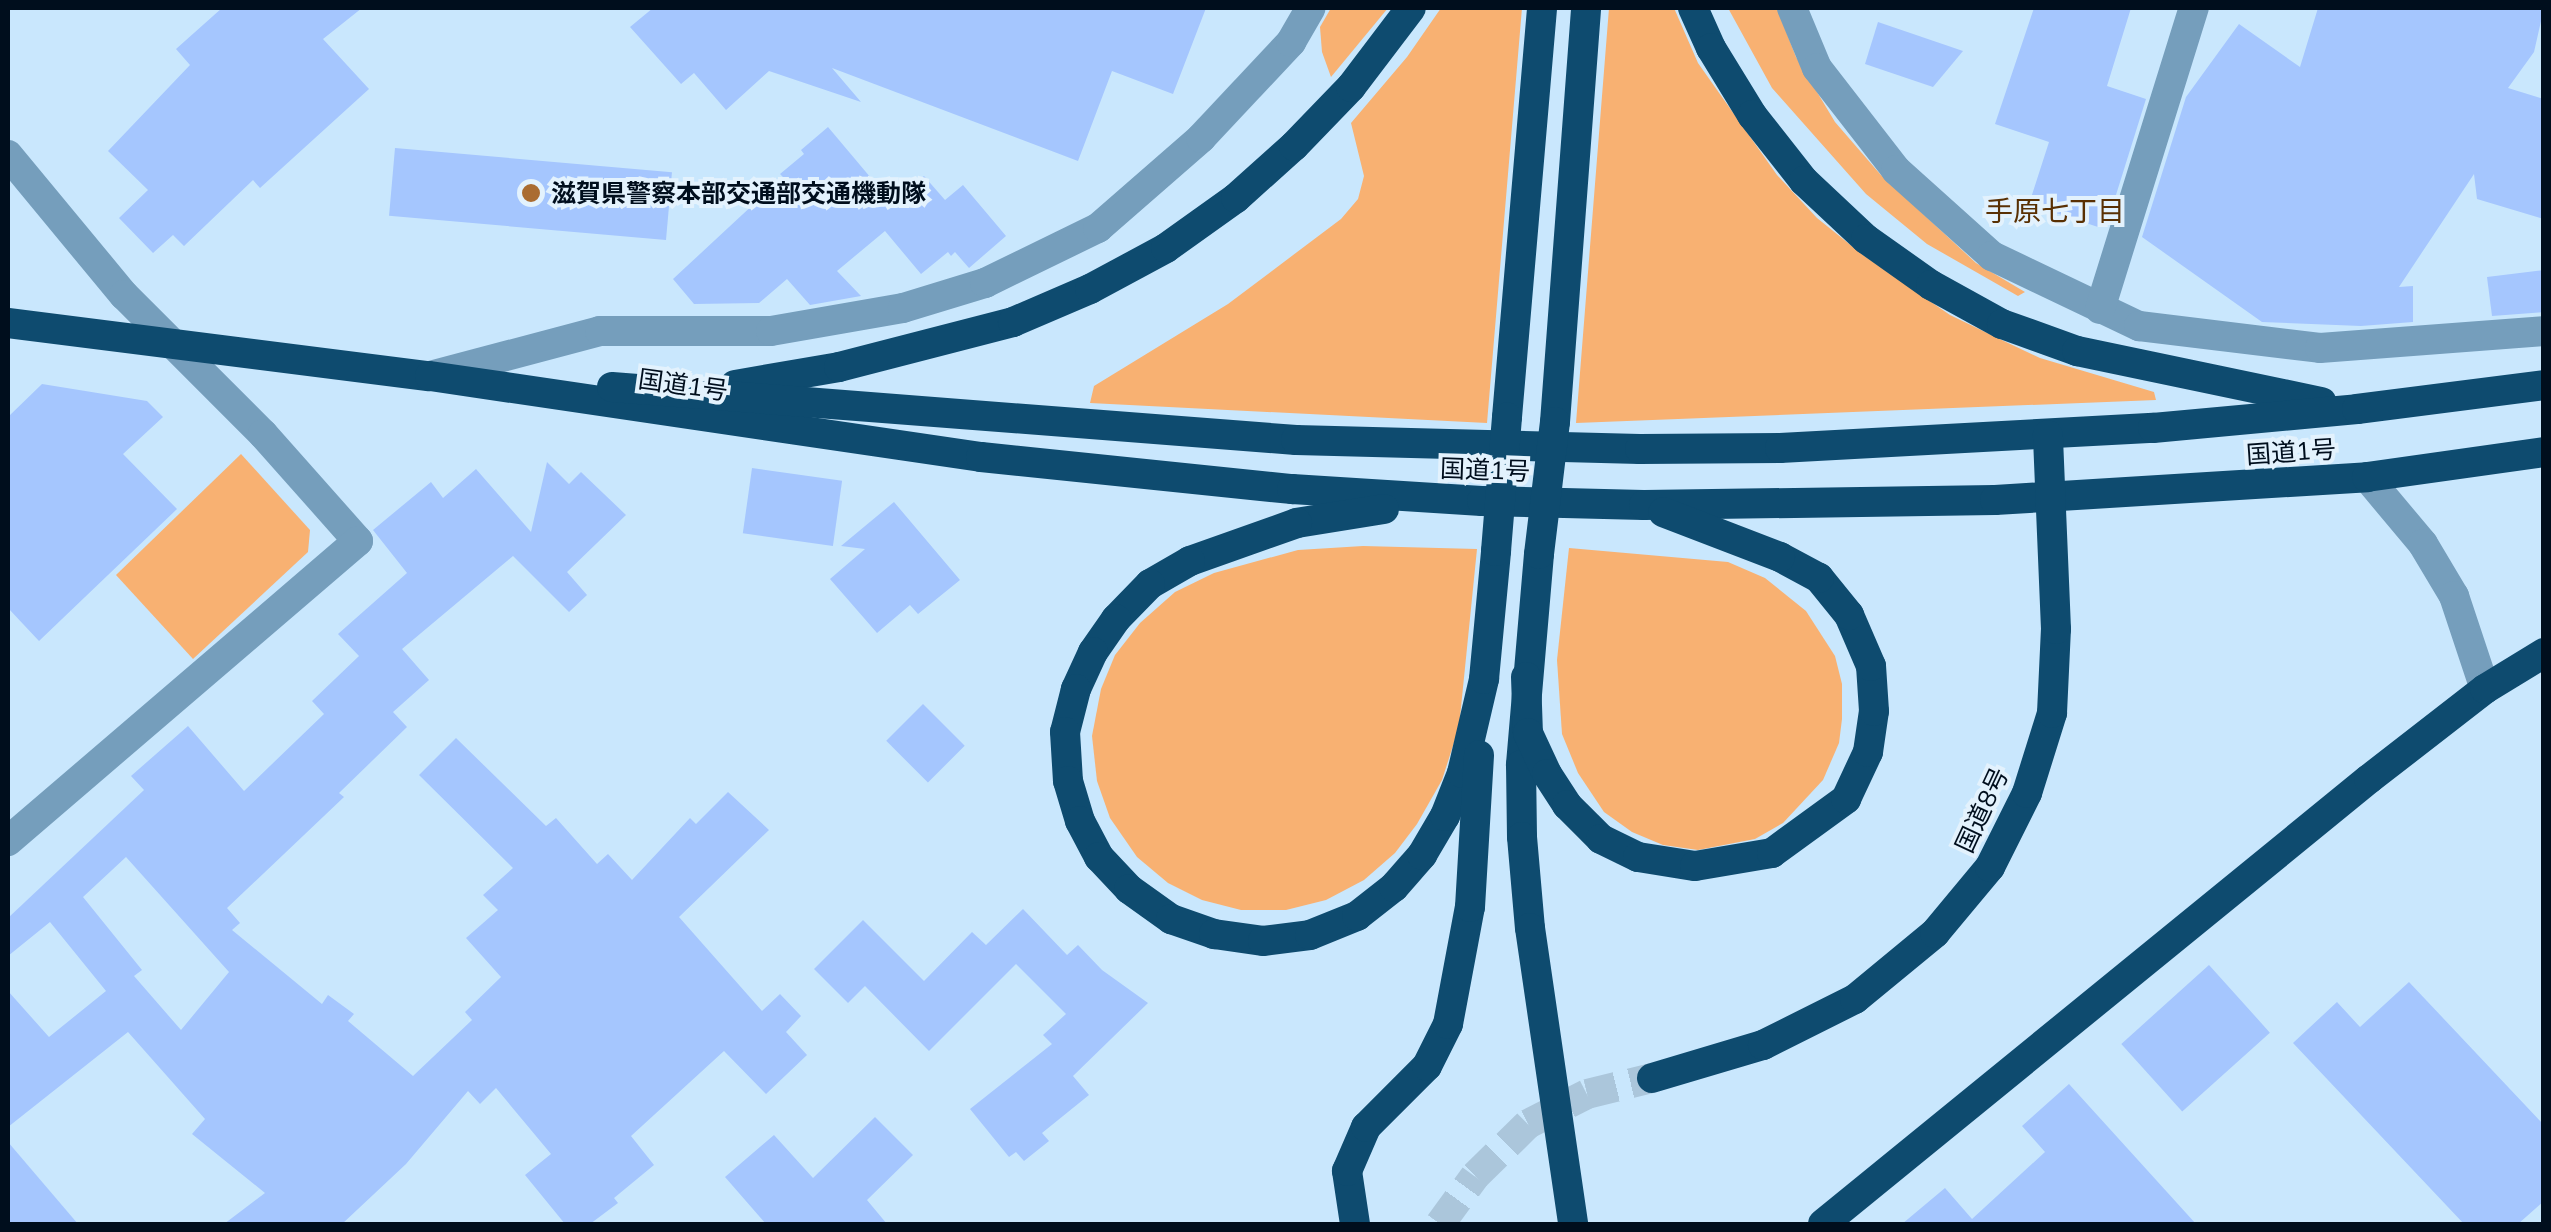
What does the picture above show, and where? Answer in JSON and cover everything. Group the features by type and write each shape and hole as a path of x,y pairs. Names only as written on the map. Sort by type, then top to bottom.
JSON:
{"highway":[{"path":"692,392 925,347 1013,322 1090,290 1166,248 1236,198 1351,87 1411,8"},
{"path":"1356,1224 1347,1171 1366,1127 1426,1066 1448,1024 1470,907 1484,679 1542,8"},
{"path":"1573,1224 1530,928 1521,783 1526,678 1554,422 1586,8"},
{"path":"1693,8 1711,48 1752,116 1804,181 1866,239 1931,285 2002,324 2077,351 2357,409"},
{"name":"国道1号","path":"8,322 430,376 981,457 1292,490 1482,501 1644,505 2050,497 2367,477 2544,452"},
{"name":"国道1号","path":"430,376 692,392 1140,430 1474,448 1780,448 2048,435 2357,409 2544,385"},
{"name":"国道8号","path":"1652,1078 1763,1045 1855,999 1935,933 1990,867 2026,793 2052,713 2056,629 2048,435"},
{"path":"1482,501 1359,511 1298,523 1235,542 1150,584 1116,619 1076,689 1066,732 1068,781 1080,821 1099,857 1129,889 1170,919 1214,934 1263,941 1310,935 1356,916 1394,887 1422,855 1445,816 1462,773 1484,679"},
{"path":"1526,678 1528,732 1547,774 1567,805 1601,840 1638,857 1694,866 1772,854 1846,799 1868,752 1874,711 1871,666 1849,615 1820,578 1780,557 1644,505"},
{"path":"1823,1224 2485,689 2544,654"}],"street":[{"path":"430,376 600,330 771,331 902,308 985,283 1098,228 1200,138 1292,42 1311,8"},
{"path":"1792,8 1817,68 1896,170 1992,256 2139,326 2320,348 2544,331"},
{"path":"2100,309 2194,8"},
{"path":"8,154 124,295 177,343 358,541 8,841"},
{"path":"2367,477 2423,544 2454,596 2485,689"}],"shaded area":[{"path":"1331,8 1388,8 1331,77 1322,52 1320,27"},
{"path":"1441,8 1522,8 1487,423 1090,403 1094,386 1228,304 1341,219 1358,199 1364,176 1351,123 1407,57"},
{"path":"1609,8 1674,8 1698,63 1777,175 1817,218 1863,255 1950,315 2040,358 2154,392 2156,400 1576,423"},
{"path":"1728,8 1777,8 1796,57 1835,122 1880,174 1976,263 2025,292 2018,296 1927,244 1866,194 1772,88"},
{"path":"241,454 310,530 308,552 193,659 116,575"},
{"path":"1363,546 1477,549 1459,727 1442,780 1417,824 1395,853 1364,880 1326,900 1286,910 1241,910 1202,900 1168,883 1137,857 1110,818 1097,781 1092,736 1101,689 1115,655 1140,623 1175,592 1214,573 1298,550"},
{"path":"1569,548 1728,562 1765,578 1806,611 1835,656 1842,684 1842,719 1839,743 1823,780 1783,823 1755,839 1698,850 1663,845 1632,832 1604,812 1578,773 1562,734 1557,660"}],"building":[{"path":"222,8 362,8 323,39 369,89 260,188 253,180 184,246 173,235 153,253 119,218 148,190 108,151 190,65 176,49"},
{"path":"653,8 1206,8 1173,94 1112,71 1078,161 832,68 861,102 769,71 726,110 694,73 681,84 630,27"},
{"path":"2034,8 2131,8 2107,86 2146,99 2110,214 2104,209 2098,227 2029,204 2049,142 1995,124"},
{"path":"2318,8 2544,8 2534,52 2508,88 2544,99 2544,219 2477,199 2474,174 2399,287 2413,286 2413,322 2361,326 2262,322 2142,237 2186,97 2239,24 2300,67"},
{"path":"1878,22 1963,51 1933,87 1865,64"},
{"path":"828,127 892,203 924,176 945,200 963,185 1006,236 969,268 955,252 951,256 948,252 921,274 885,231 837,271 861,296 810,305 787,279 759,303 694,304 673,279 783,177 780,174 804,154 801,150"},
{"name":"滋賀県警察本部交通部交通機動隊","path":"395,148 672,172 666,240 389,216"},
{"path":"2544,270 2544,312 2492,316 2487,277"},
{"path":"42,384 147,401 163,417 123,454 177,509 39,641 8,608 8,417"},
{"path":"547,462 569,484 581,472 626,515 567,572 587,595 569,612 513,556 402,649 429,680 393,712 407,727 339,793 344,797 227,908 240,923 232,930 322,1004 328,995 354,1014 348,1021 413,1076 472,1020 465,1012 501,977 466,938 498,910 483,895 513,868 419,775 456,738 546,826 556,818 597,864 608,854 632,880 690,818 696,824 728,792 769,830 679,917 762,1011 780,994 801,1016 786,1032 807,1055 766,1094 724,1051 631,1136 654,1165 614,1198 618,1203 590,1224 565,1224 525,1175 551,1154 496,1088 480,1104 468,1091 406,1164 342,1224 224,1224 265,1193 192,1134 205,1119 128,1032 8,1127 8,991 49,1037 106,991 50,922 8,956 8,918 144,790 131,776 188,726 244,791 324,714 312,701 359,656 338,634 407,573 373,530 431,482 443,498 476,469 531,532","holes":["126,857 229,972 181,1030 134,976 142,970 83,897"]},
{"path":"752,468 842,481 833,546 743,533"},
{"path":"894,502 960,580 918,614 910,605 877,633 830,579 865,549 841,546"},
{"path":"923,704 965,746 928,782 886,741"},
{"path":"1023,909 1067,955 1078,945 1102,970 1148,1003 1073,1076 1089,1095 1042,1133 1049,1141 1024,1161 1016,1152 1009,1157 970,1109 1052,1044 1043,1035 1066,1014 1016,964 929,1051 865,986 848,1003 814,969 863,920 924,981 972,932 986,945"},
{"path":"2209,965 2270,1033 2182,1112 2121,1044"},
{"path":"2409,982 2544,1125 2544,1201 2518,1224 2464,1224 2293,1043 2337,1002 2360,1027"},
{"path":"2069,1084 2196,1224 1902,1224 1945,1188 1972,1219 2045,1152 2022,1126"},
{"path":"875,1117 913,1155 867,1200 887,1224 766,1224 725,1177 774,1135 813,1178"},
{"path":"8,1142 78,1224 8,1224"}],"tunnel":[{"path":"1440,1224 1475,1176 1528,1124 1587,1094 1652,1078"}],"place":[{"name":"滋賀県警察本部交通部交通機動隊","path":"531,193"}],"district":[{"name":"手原七丁目","path":"2055,211"}]}
